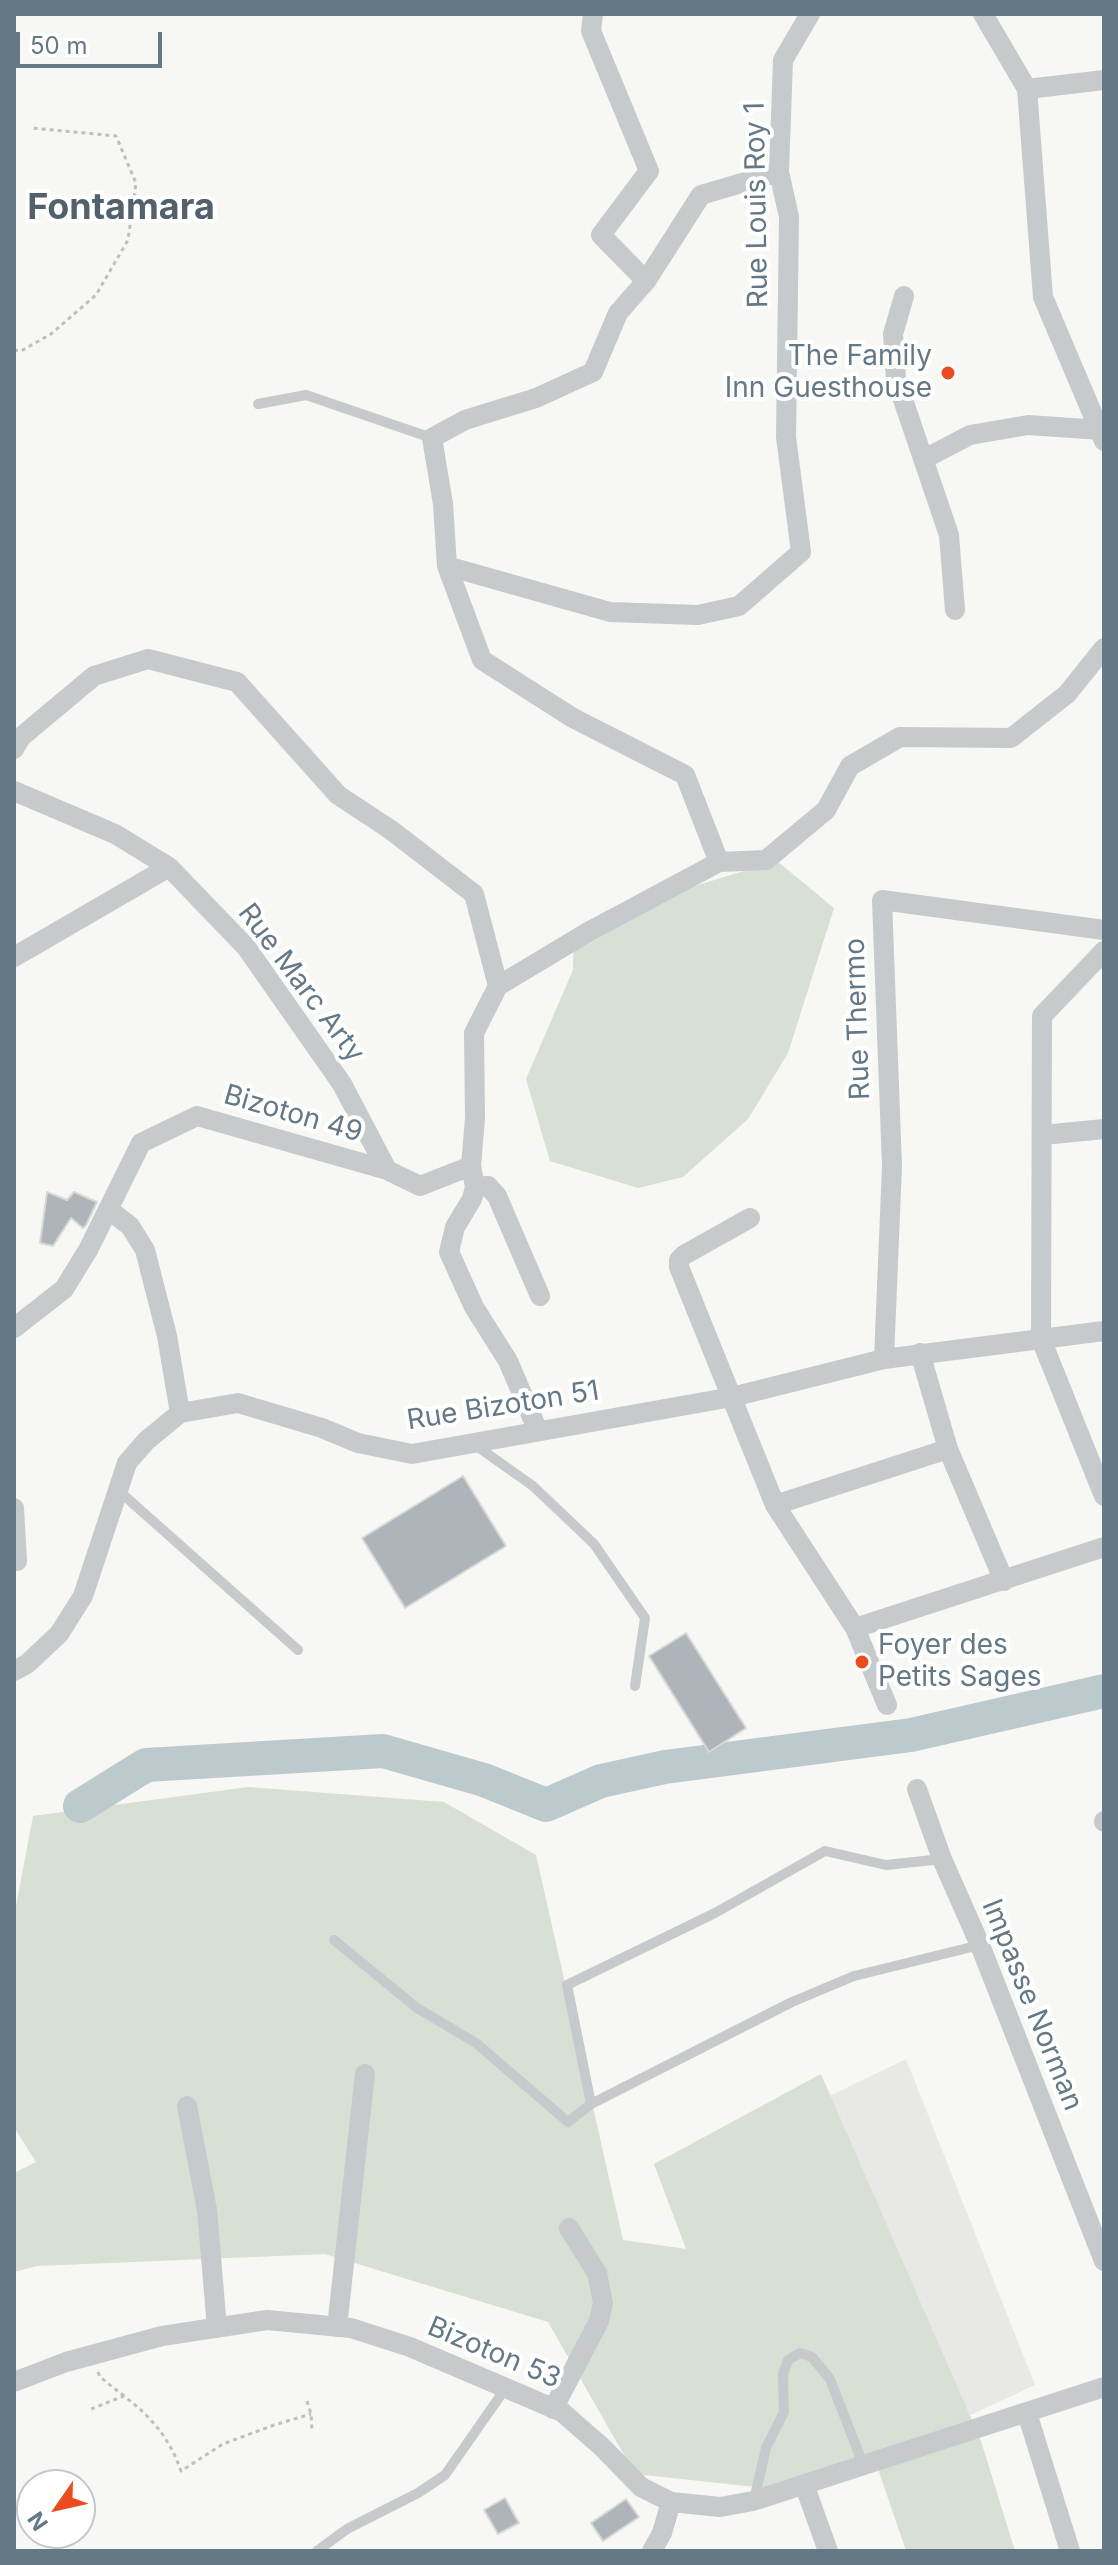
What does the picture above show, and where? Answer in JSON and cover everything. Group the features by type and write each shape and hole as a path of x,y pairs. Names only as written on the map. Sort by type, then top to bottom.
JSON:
{"street":[{"path":"593,14 591,31 649,171 601,235 646,281"},
{"name":"Rue Louis Roy 1","path":"447,566 610,612 698,615 739,606 801,552 786,437 789,217 779,172 783,60 810,14"},
{"path":"983,14 1027,89 1043,297 1102,435"},
{"path":"1027,89 1104,80"},
{"path":"719,862 685,775 573,718 482,660 447,566 443,504 432,438 465,420 536,398 593,372 618,313 646,281 701,195 779,172"},
{"path":"904,296 893,334 896,379 949,535 955,610"},
{"path":"924,459 970,435 1028,425 1102,435"},
{"path":"538,1431 508,1361 474,1307 449,1252 455,1227 472,1199 474,1033 498,986 588,932 719,862 766,860 826,810 850,766 900,737 1011,738 1067,694 1104,648"},
{"path":"14,749 21,737 94,676 148,659 237,682 338,795 391,830 474,894 498,986"},
{"name":"Rue Marc Arty","path":"14,791 115,834 169,867 246,947 342,1084 387,1170"},
{"path":"14,957 169,867"},
{"name":"Rue Thermo","path":"884,1359 892,1166 882,900 1104,930"},
{"path":"1104,951 1042,1016 1041,1339 1104,1496"},
{"name":"Bizoton 49","path":"14,1328 64,1289 88,1250 141,1143 197,1116 387,1170 420,1186 473,1176"},
{"path":"1043,1135 1104,1129"},
{"path":"473,1176 497,1196 540,1296"},
{"path":"108,1209 130,1226 145,1250 167,1336 180,1413"},
{"path":"750,1218 684,1255 679,1260 679,1267 775,1505 855,1628 887,1705"},
{"name":"Rue Bizoton 51","path":"14,1671 27,1664 59,1634 83,1596 127,1463 146,1441 180,1413 238,1403 322,1428 358,1443 412,1454 732,1397 884,1359 1104,1331"},
{"path":"920,1353 948,1449 1004,1581"},
{"path":"775,1505 948,1449"},
{"path":"14,1508 17,1561"},
{"path":"855,1628 1104,1547"},
{"name":"Impasse Norman","path":"917,1789 942,1859 980,1945 1104,2261"},
{"path":"337,2327 365,2074"},
{"path":"187,2106 207,2210 217,2328"},
{"path":"553,2409 599,2321 603,2303 597,2273 569,2228"},
{"name":"Bizoton 53","path":"14,2382 92,2355 162,2336 267,2320 351,2328 410,2347 562,2412 641,2487 671,2502 720,2507 753,2501 1104,2387"},
{"path":"1027,2413 1070,2551"},
{"path":"804,2484 828,2551"},
{"path":"652,2551 662,2533 671,2502"}],"lane":[{"path":"258,404 306,395 432,438"},
{"path":"472,1443 533,1486 594,1544 645,1618 635,1686"},
{"path":"119,1491 298,1650"},
{"path":"591,2104 567,1985 715,1913 825,1851 886,1865 942,1859"},
{"path":"334,1940 417,2008 476,2043 568,2122 591,2104 792,2002 854,1976 980,1945"},
{"path":"753,2501 766,2448 784,2412 783,2374 788,2360 800,2353 812,2357 830,2379 863,2464"},
{"path":"317,2551 347,2529 418,2493 445,2475 505,2389"}],"path":[{"path":"14,350 21,351 51,334 96,295 128,240 136,183 116,136 32,128"},
{"path":"92,2355 100,2377 147,2415 173,2448 181,2471 223,2444 311,2414"},
{"path":"91,2409 124,2396"},
{"path":"307,2401 312,2431"}],"shaded area":[{"path":"777,861 834,908 788,1053 748,1119 683,1177 638,1188 550,1161 526,1079 573,970 574,929 632,905"},
{"path":"248,1787 444,1802 536,1855 623,2240 686,2249 654,2164 821,2074 981,2441 1015,2551 906,2551 876,2463 793,2491 635,2474 548,2322 325,2254 37,2266 14,2272 14,2173 36,2162 14,2127 14,1917 33,1816"},
{"path":"906,2059 1035,2385 900,2448 765,2127"}],"building":[{"path":"47,1192 67,1200 74,1192 97,1202 83,1228 71,1218 53,1246 40,1243"},
{"path":"463,1476 506,1546 405,1608 362,1538"},
{"path":"686,1633 746,1728 709,1752 649,1656"},
{"path":"505,2498 519,2523 498,2534 484,2510"},
{"path":"626,2499 639,2517 603,2541 591,2523"}],"waterway":[{"path":"80,1806 146,1765 383,1751 484,1780 546,1805 601,1781 665,1767 911,1735 1104,1691"}],"place":[{"name":"The Family Inn Guesthouse","path":"948,373"},
{"name":"Foyer des Petits Sages","path":"862,1662"}],"district":[{"name":"Fontamara","path":"121,208"}]}
